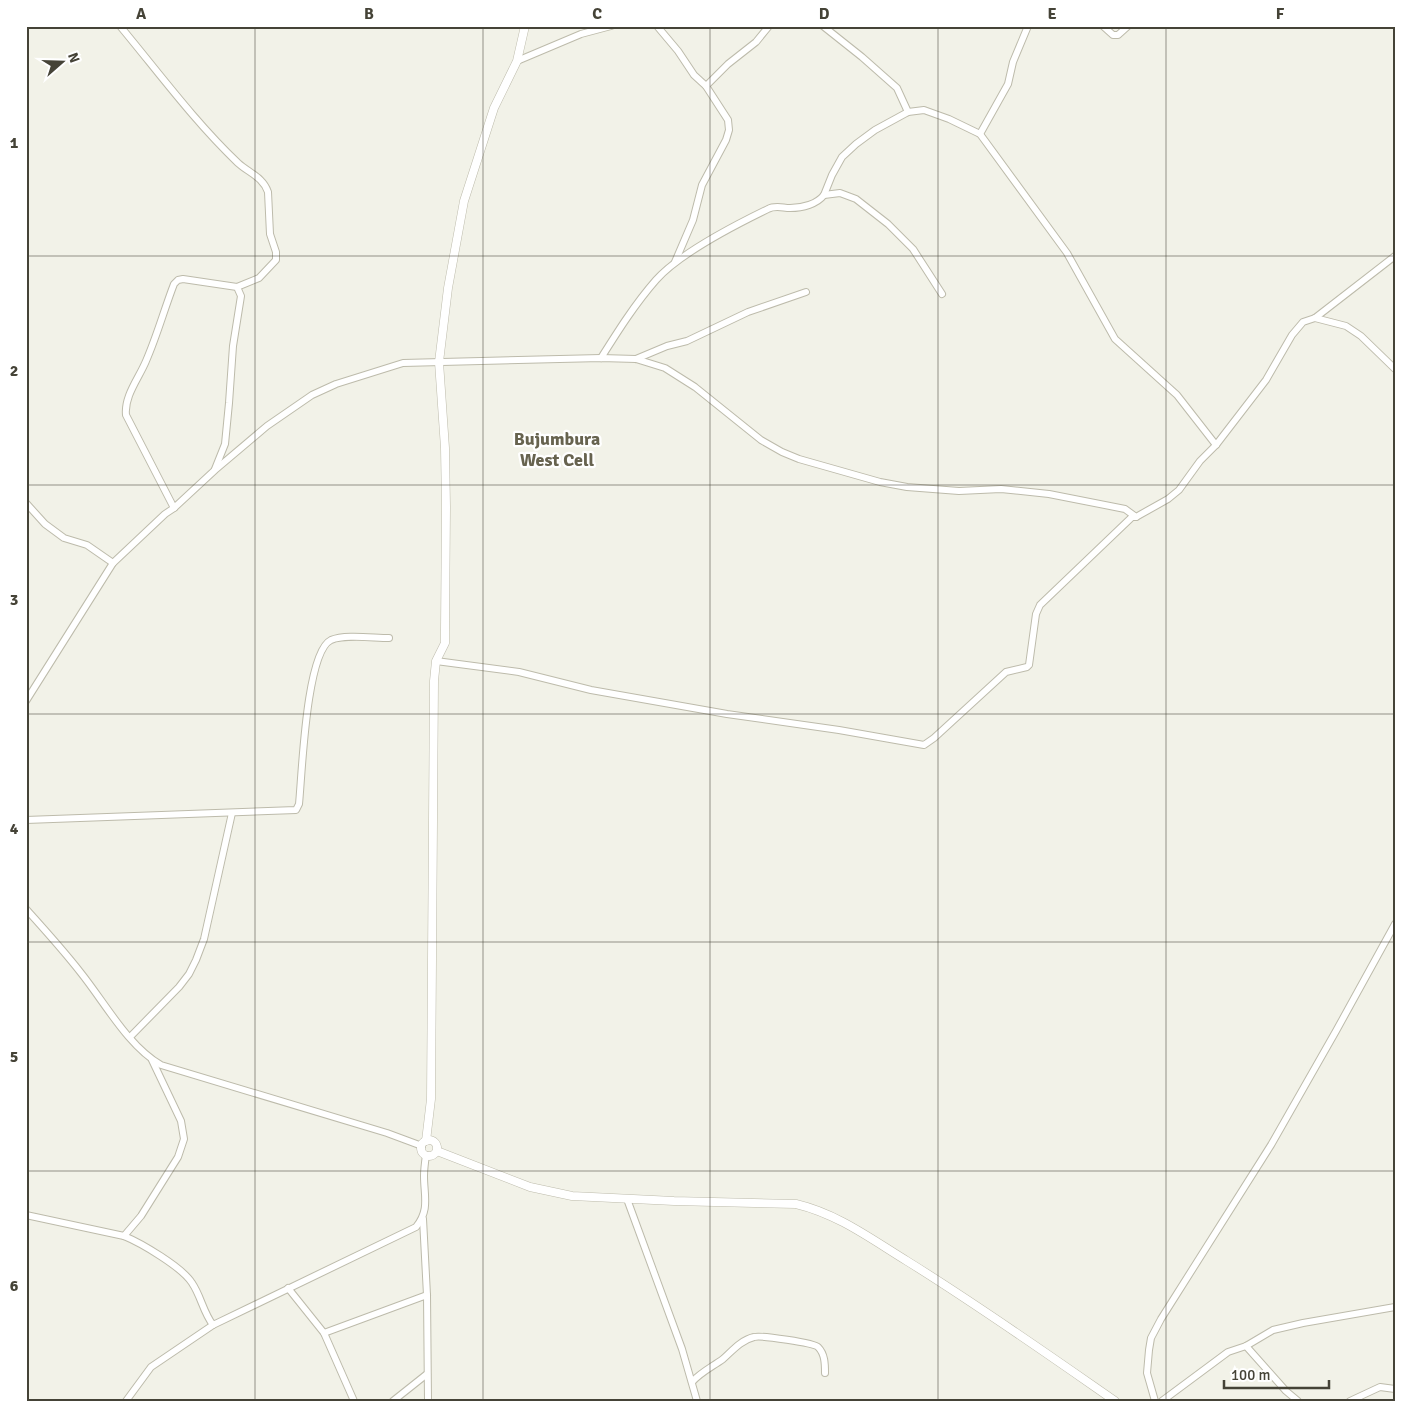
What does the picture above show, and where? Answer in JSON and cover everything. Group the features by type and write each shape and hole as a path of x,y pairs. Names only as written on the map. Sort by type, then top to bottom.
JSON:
{"street":[{"path":"120,26 208,133 240,165 266,185 270,234 276,252 276,260 259,278 237,288 183,279 178,280 174,284 146,361 126,408 126,415 174,508"},
{"path":"437,1151 434,1155 426,1155 422,1152 431,1099 433,701 436,661 445,643 445,478 440,362 448,288 464,201 494,108 517,61 525,26"},
{"path":"517,61 581,34 611,26"},
{"path":"656,26 678,51 694,75 706,86 728,120 729,130 726,140 702,185 693,220 674,263"},
{"path":"706,86 728,64 756,42 770,26"},
{"path":"823,26 897,88 908,112"},
{"path":"980,134 1008,84 1012,62 1028,26"},
{"path":"1103,26 1114,35 1118,35 1128,26"},
{"path":"601,358 628,316 657,279 674,263 717,236 770,208 802,207 818,202 824,195 842,157 876,130 908,112 924,110 949,119 980,134 1067,253 1115,339 1177,395 1216,445"},
{"path":"824,195 840,193 856,199 888,224 913,249 942,294"},
{"path":"436,661 519,672 591,690 727,714 924,744 934,738 1006,672 1027,667 1036,614 1040,605 1132,517 1136,517 1168,499 1179,490 1200,461 1216,445 1266,380 1292,335 1303,322 1314,318 1395,256"},
{"path":"215,470 225,444 226,436 233,346 241,296 237,288"},
{"path":"636,358 667,346 687,341 748,312 806,292"},
{"path":"1314,318 1346,326 1361,336 1395,369"},
{"path":"26,701 113,563 164,514 174,508 267,426 312,395 336,384 403,363 636,358 665,368 695,387 762,440 782,452 799,459 880,482 907,487 959,491 1001,489 1049,494 1125,509 1136,517"},
{"path":"26,503 45,524 64,538 87,545 113,563"},
{"path":"26,820 291,811 298,808 308,695 323,646 330,641 341,638 389,638"},
{"path":"130,1036 179,987 189,974 196,960 204,939 232,813"},
{"path":"26,909 151,1059 184,1131 183,1146 178,1158 141,1216 124,1236"},
{"path":"1155,1401 1148,1373 1150,1338 1160,1319 1270,1145 1395,924"},
{"path":"151,1059 161,1065 424,1144"},
{"path":"424,1144 430,1140 434,1142 437,1146 437,1151"},
{"path":"437,1151 530,1187 572,1196 627,1200 796,1204 829,1214 853,1226 960,1294 1115,1401"},
{"path":"426,1155 424,1175 426,1210 423,1220 427,1294 428,1401"},
{"path":"627,1200 682,1349 697,1401"},
{"path":"26,1215 124,1236 138,1242 178,1268 188,1278 212,1325"},
{"path":"126,1401 151,1367 212,1325 416,1227 423,1220"},
{"path":"288,1288 324,1332 354,1401"},
{"path":"324,1332 427,1294"},
{"path":"1162,1401 1228,1352 1246,1346 1272,1330 1395,1307"},
{"path":"692,1382 698,1375 724,1358 739,1345 753,1337 762,1336 815,1345 822,1352 825,1373"},
{"path":"1246,1346 1286,1391 1298,1401"},
{"path":"394,1401 427,1374"},
{"path":"1350,1401 1372,1390 1386,1387 1395,1389"}],"district":[{"name":"Bujumbura West Cell","path":"557,449"}]}
